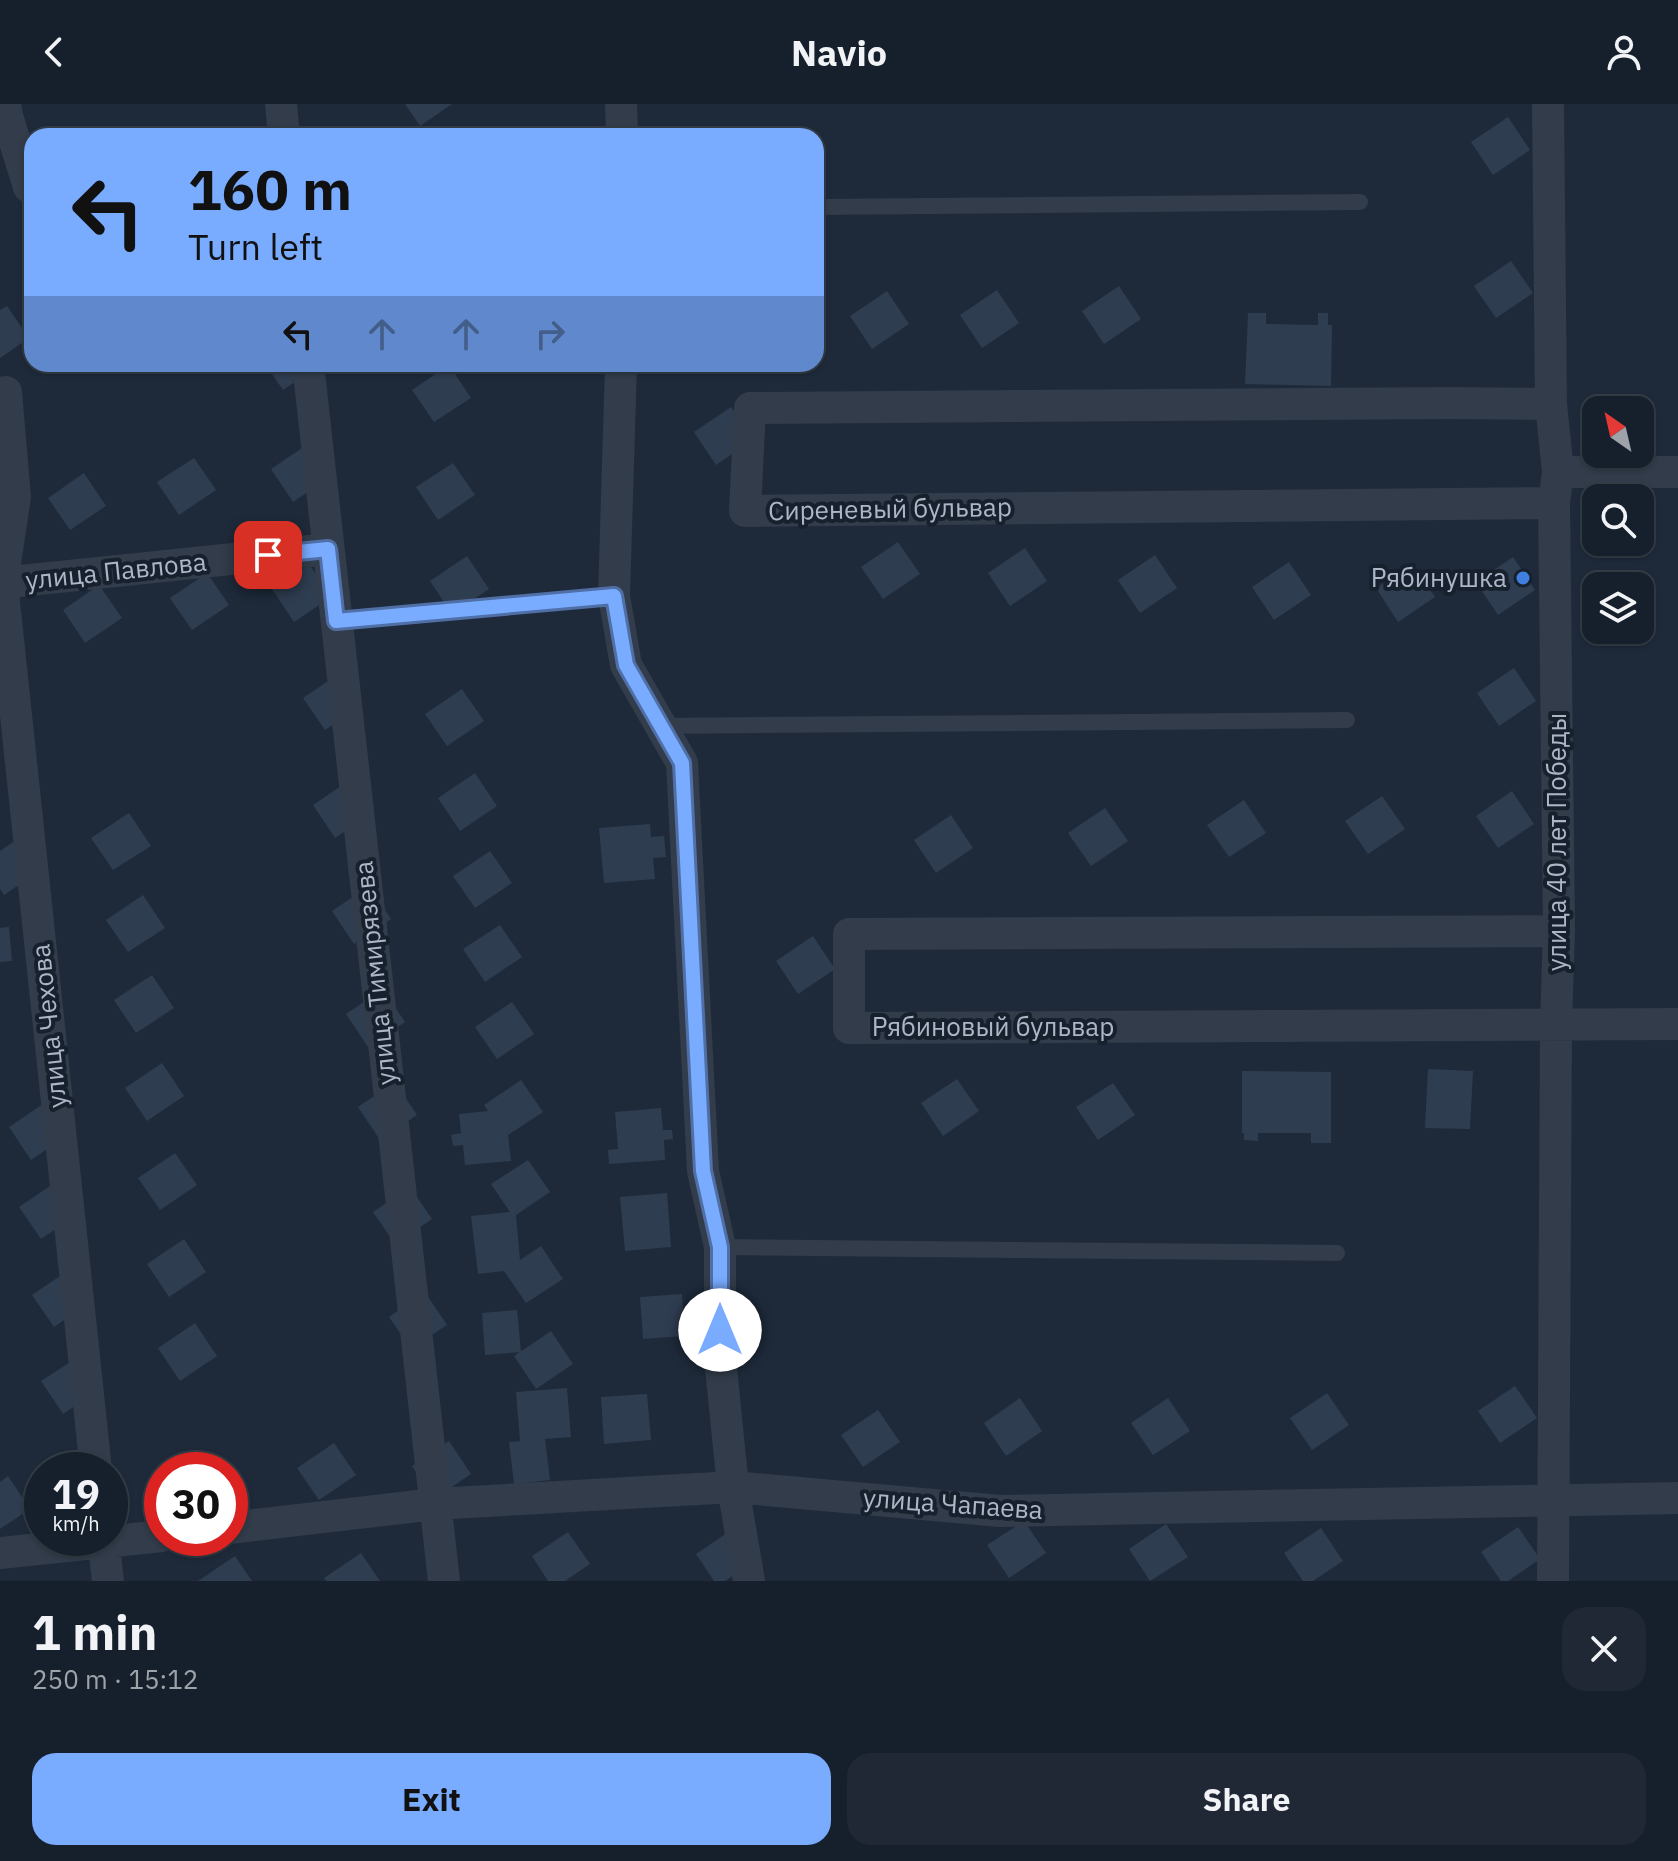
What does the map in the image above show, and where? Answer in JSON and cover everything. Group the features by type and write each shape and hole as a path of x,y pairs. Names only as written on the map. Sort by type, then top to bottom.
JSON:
{"street":[{"path":"5,104 24,171"},
{"path":"281,104 283,128"},
{"path":"621,104 622,128"},
{"name":"улица 40 лет Победы","path":"1548,104 1551,404 1556,487 1559,931 1553,1581"},
{"name":"улица Тимирязева","path":"309,372 444,1581"},
{"path":"621,372 614,596 626,665 682,763 703,1171 720,1247 720,1358 733,1487 749,1581"},
{"name":"улица Чехова","path":"0,393 6,392 15,497 1,583 94,1452"},
{"name":"Сиреневый бульвар","path":"1551,404 750,408 745,511 1556,487"},
{"path":"1556,487 1678,472"},
{"name":"улица Павлова","path":"1,583 328,549"},
{"name":"Рябиновый бульвар","path":"1556,1024 849,1028 849,934 1559,931"},
{"path":"1556,1024 1678,1024"},
{"name":"улица Чапаева","path":"248,1526 435,1504 733,1487 1000,1511 1678,1498"},
{"path":"0,1553 24,1550"},
{"path":"105,1556 108,1581"}],"lane":[{"path":"824,207 1360,202"},
{"path":"336,621 614,596"},
{"path":"661,726 1347,720"},
{"path":"720,1247 1337,1253"}],"building":[{"path":"405,104 452,104 420,126"},
{"path":"1508,117 1530,150 1493,175 1471,142"},
{"path":"1511,261 1533,293 1496,318 1474,286"},
{"path":"1119,286 1141,319 1104,344 1082,311"},
{"path":"997,290 1019,323 982,348 960,315"},
{"path":"887,291 909,324 872,349 850,316"},
{"path":"7,306 24,331 24,341 0,358 0,310"},
{"path":"1248,313 1266,313 1266,324 1318,325 1318,313 1328,313 1328,325 1332,325 1331,386 1245,384"},
{"path":"271,372 310,372 283,390"},
{"path":"439,372 454,372 471,398 434,422 412,390"},
{"path":"731,407 753,440 716,465 694,432"},
{"path":"308,444 330,477 293,502 271,469"},
{"path":"194,458 216,490 179,515 157,482"},
{"path":"453,463 475,495 438,520 416,487"},
{"path":"84,473 106,506 70,530 48,498"},
{"path":"898,542 920,574 883,599 861,567"},
{"path":"1025,548 1047,581 1010,606 988,573"},
{"path":"1155,555 1177,588 1140,613 1118,580"},
{"path":"467,556 489,589 452,614 430,581"},
{"path":"1513,557 1535,590 1498,615 1476,582"},
{"path":"1289,562 1311,595 1274,620 1252,587"},
{"path":"309,564 331,597 294,622 272,589"},
{"path":"1413,564 1435,597 1398,622 1376,588"},
{"path":"207,573 229,605 192,630 170,598"},
{"path":"99,585 122,618 85,643 63,610"},
{"path":"1514,668 1536,701 1499,726 1477,693"},
{"path":"340,673 362,705 325,730 303,698"},
{"path":"462,689 484,721 447,746 425,714"},
{"path":"475,773 497,806 460,831 438,798"},
{"path":"350,780 372,813 335,838 313,805"},
{"path":"1512,791 1534,824 1498,848 1476,816"},
{"path":"1382,796 1405,829 1368,854 1345,821"},
{"path":"1244,800 1266,833 1229,857 1207,825"},
{"path":"1105,808 1128,841 1091,866 1068,833"},
{"path":"129,813 151,846 113,870 91,838"},
{"path":"951,815 973,848 936,873 914,840"},
{"path":"650,824 651,837 664,836 666,857 653,858 655,879 604,883 599,828"},
{"path":"19,838 41,870 4,895 0,889 0,851"},
{"path":"490,851 512,883 475,908 453,876"},
{"path":"369,886 391,919 354,944 332,911"},
{"path":"143,895 165,928 128,952 106,920"},
{"path":"500,925 522,957 485,982 463,949"},
{"path":"9,927 12,961 0,962 0,928"},
{"path":"813,936 835,969 798,994 776,961"},
{"path":"152,975 174,1008 136,1033 114,1000"},
{"path":"383,989 405,1022 368,1047 346,1014"},
{"path":"512,1002 534,1034 497,1059 475,1027"},
{"path":"162,1063 184,1096 147,1121 125,1088"},
{"path":"1428,1069 1473,1071 1470,1129 1425,1128"},
{"path":"1242,1071 1331,1072 1331,1143 1311,1143 1311,1133 1258,1133 1258,1141 1244,1140"},
{"path":"957,1079 979,1111 943,1136 921,1103"},
{"path":"521,1080 543,1112 508,1135 511,1161 465,1165 463,1145 453,1146 451,1135 461,1133 459,1114 488,1111 484,1105"},
{"path":"395,1082 417,1115 380,1140 358,1107"},
{"path":"1113,1083 1135,1115 1098,1140 1076,1107"},
{"path":"46,1102 68,1135 31,1160 9,1127"},
{"path":"661,1108 663,1130 672,1130 673,1139 664,1140 665,1160 609,1164 608,1150 618,1149 615,1112"},
{"path":"175,1153 197,1185 160,1210 138,1178"},
{"path":"528,1160 550,1192 516,1215 520,1260 541,1246 563,1279 526,1303 504,1271 478,1274 471,1216 510,1212 491,1184"},
{"path":"56,1182 78,1214 41,1239 19,1207"},
{"path":"410,1187 432,1219 395,1244 373,1212"},
{"path":"667,1193 671,1247 625,1251 620,1197"},
{"path":"184,1239 206,1272 169,1297 147,1264"},
{"path":"69,1270 91,1302 54,1327 32,1295"},
{"path":"425,1292 447,1325 411,1349 389,1317"},
{"path":"682,1294 685,1336 643,1339 640,1297"},
{"path":"517,1310 521,1352 485,1355 482,1313"},
{"path":"195,1323 217,1356 180,1381 158,1348"},
{"path":"551,1331 573,1364 536,1389 514,1356"},
{"path":"78,1357 100,1389 63,1414 41,1381"},
{"path":"1515,1386 1537,1418 1500,1443 1478,1411"},
{"path":"567,1388 571,1437 545,1439 550,1480 514,1484 509,1442 520,1441 516,1392"},
{"path":"1327,1393 1349,1425 1312,1450 1290,1418"},
{"path":"647,1394 651,1440 604,1444 601,1397"},
{"path":"1020,1398 1042,1431 1006,1456 984,1423"},
{"path":"1168,1398 1190,1431 1153,1455 1131,1423"},
{"path":"878,1410 900,1442 863,1467 841,1435"},
{"path":"449,1441 471,1474 434,1499 412,1466"},
{"path":"334,1443 356,1475 319,1500 297,1468"},
{"path":"8,1476 24,1500 24,1513 0,1529 0,1482"},
{"path":"1024,1521 1046,1553 1009,1578 987,1545"},
{"path":"1166,1524 1188,1557 1150,1581 1129,1549"},
{"path":"1518,1527 1540,1559 1508,1581 1501,1581 1481,1552"},
{"path":"1321,1528 1343,1561 1313,1581 1303,1581 1284,1553"},
{"path":"733,1529 755,1561 725,1581 714,1581 696,1554"},
{"path":"568,1532 590,1564 565,1581 548,1581 532,1556"},
{"path":"361,1553 380,1581 326,1581 324,1578"},
{"path":"235,1556 252,1581 198,1581"}],"place":[{"name":"Рябинушка","path":"1523,578"}],"route":[{"path":"268,555 328,549 336,621 614,596 626,665 682,763 703,1171 720,1247 720,1330"}]}
